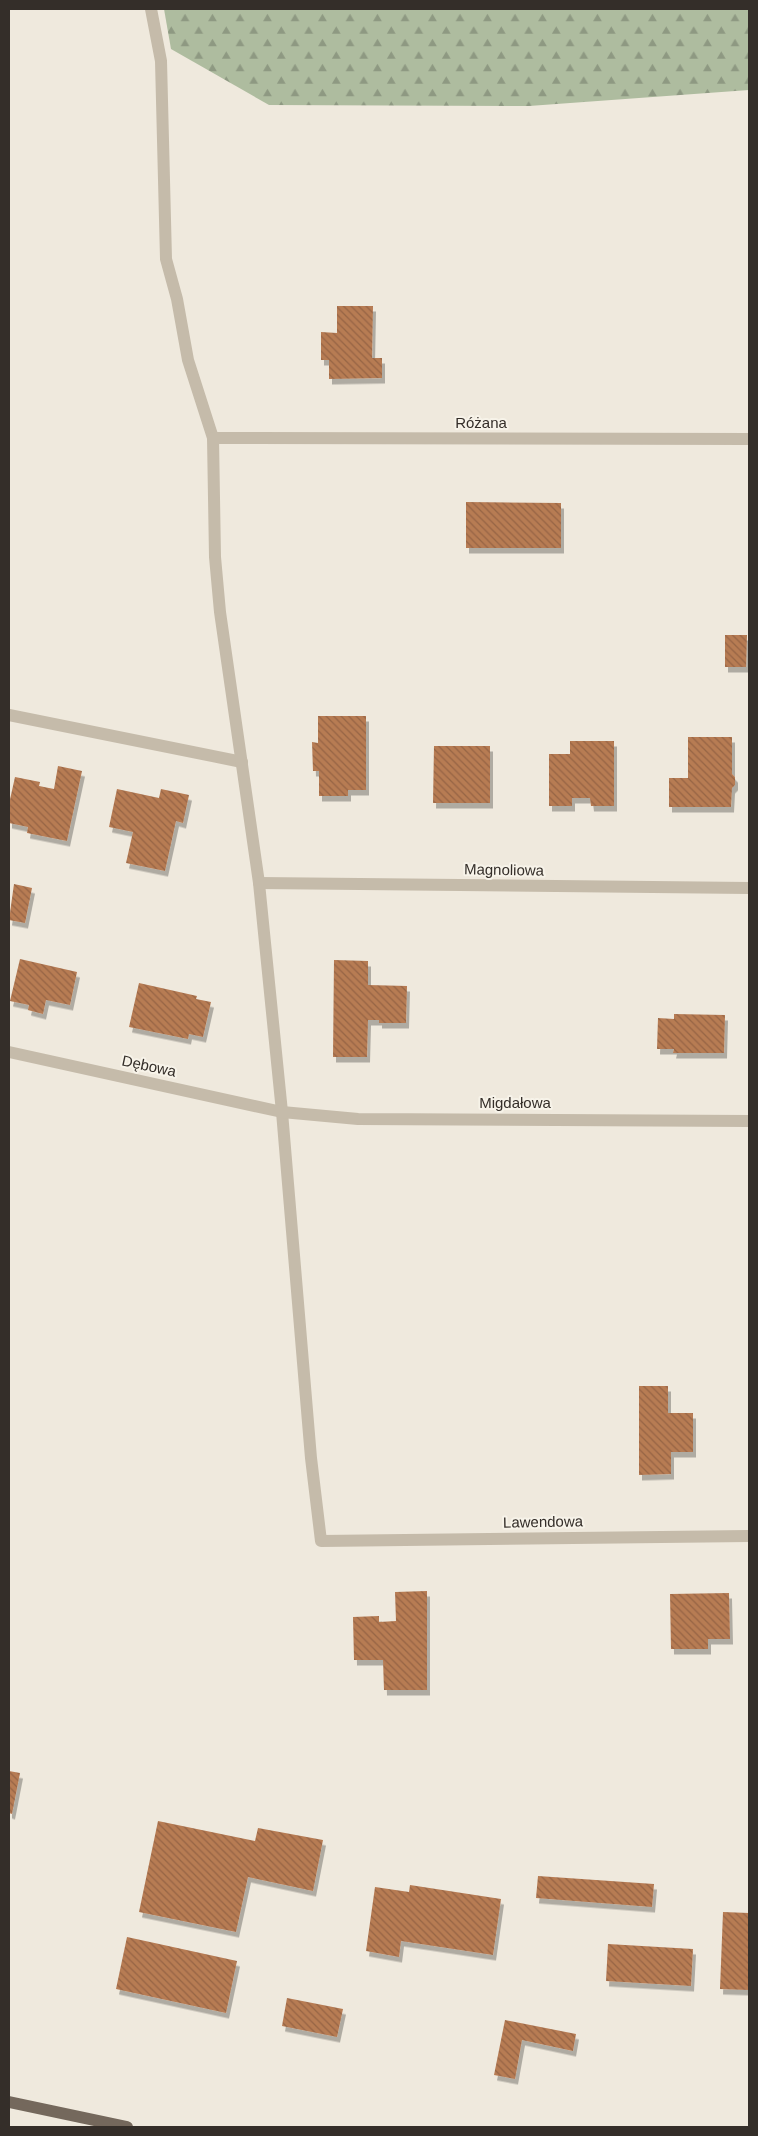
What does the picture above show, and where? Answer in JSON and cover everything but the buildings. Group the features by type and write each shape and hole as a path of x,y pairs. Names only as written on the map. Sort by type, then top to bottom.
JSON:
{"main road":[{"path":"9,2102 127,2127"}],"street":[{"path":"151,9 161,62 166,259 177,299 188,360 214,438 215,557 220,612 259,883 282,1112"},
{"name":"Różana","path":"214,438 749,439"},
{"path":"9,715 242,762"},
{"name":"Magnoliowa","path":"259,883 749,888"},
{"name":"Dębowa","path":"9,1052 282,1112"},
{"name":"Migdałowa","path":"282,1112 358,1119 749,1121"},
{"name":"Lawendowa","path":"282,1112 311,1458 320,1541 749,1536"}],"green space":[{"path":"164,9 749,9 749,90 529,106 269,105 171,49"}]}
